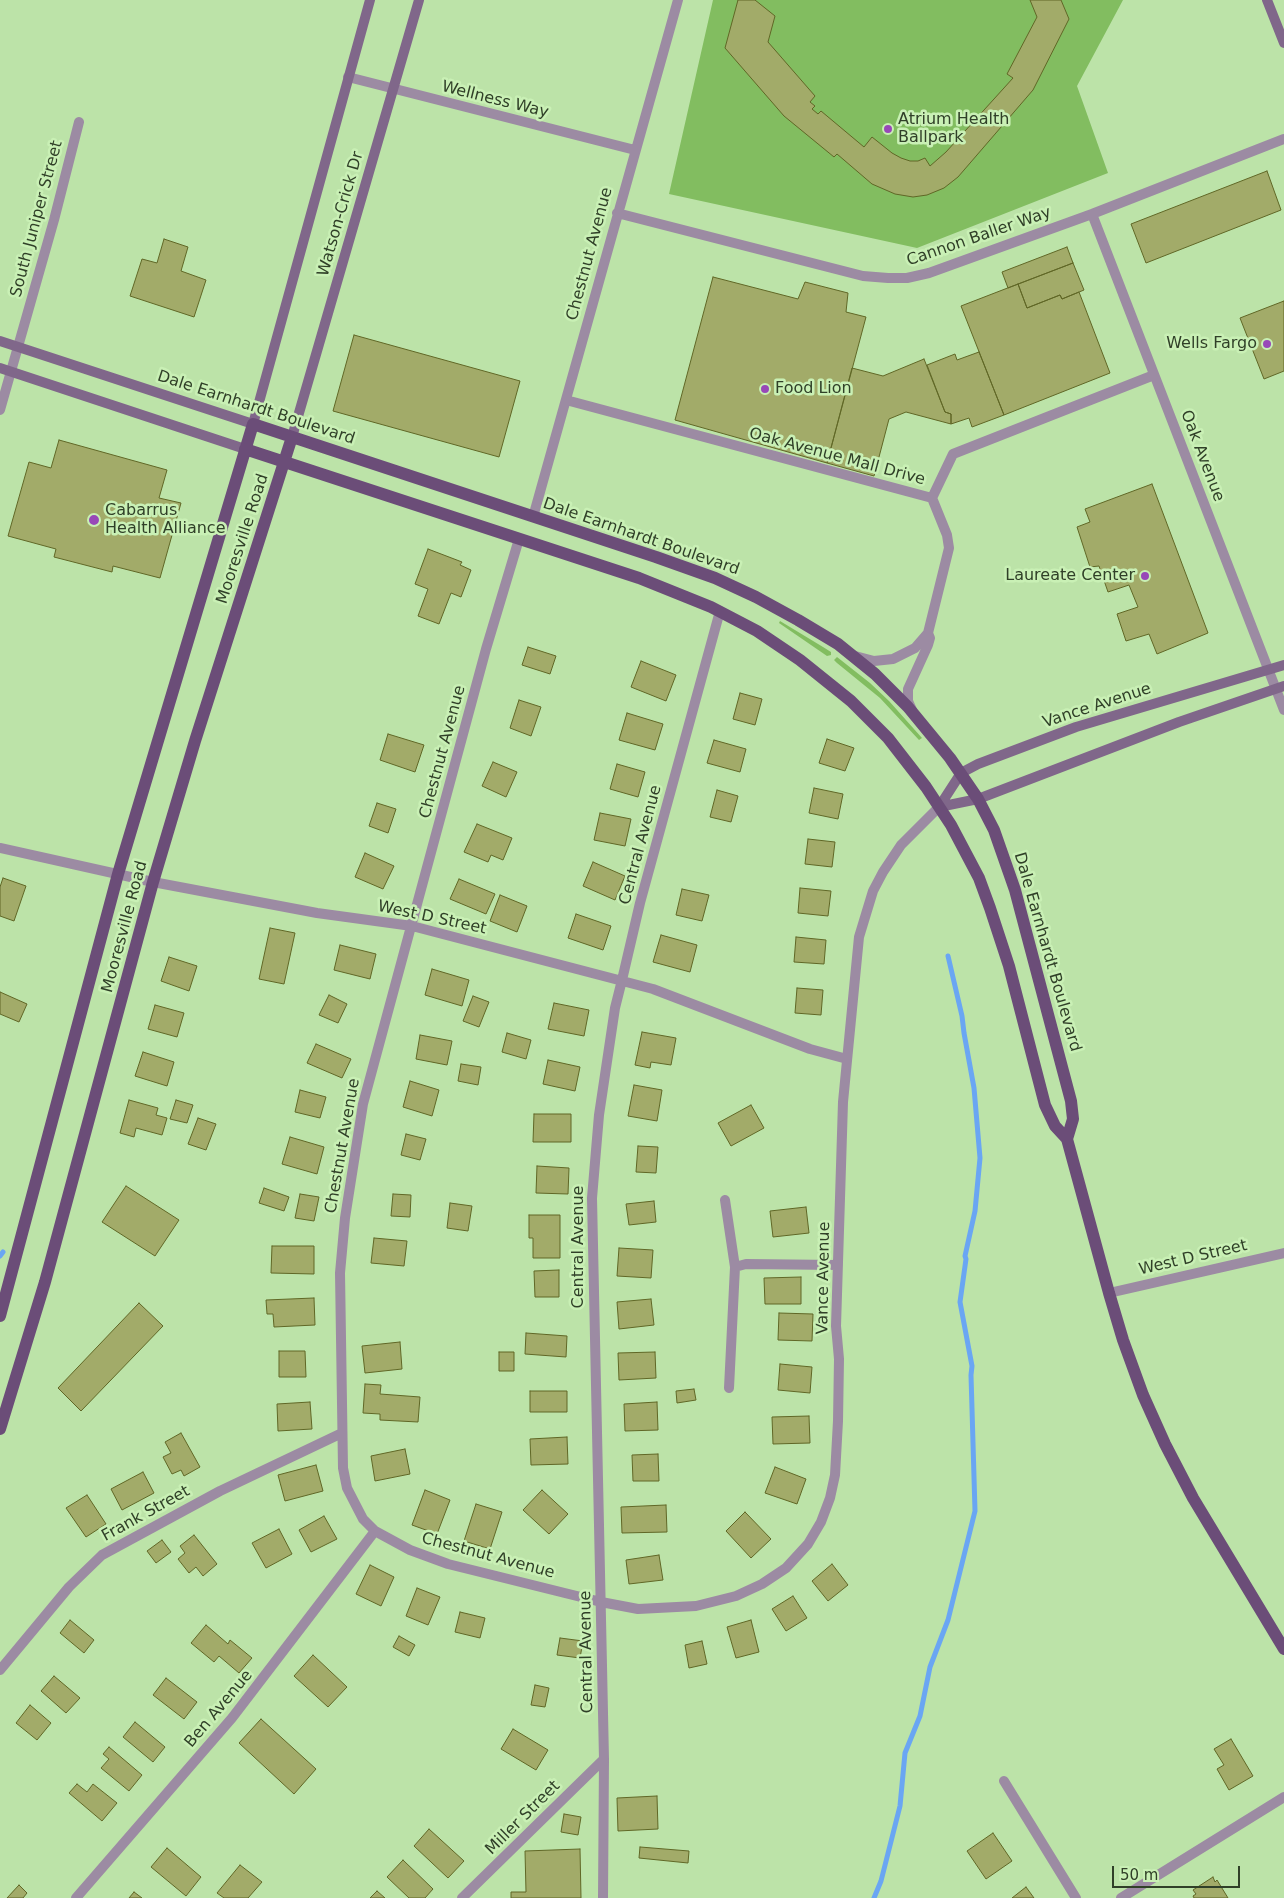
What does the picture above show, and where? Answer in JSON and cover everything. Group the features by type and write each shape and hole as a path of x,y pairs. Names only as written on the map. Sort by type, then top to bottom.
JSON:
{"main road":[{"name":"Watson-Crick Dr","path":"253,424 370,0"},
{"name":"Watson-Crick Dr","path":"292,437 419,0"},
{"path":"1267,0 1284,43"},
{"name":"Dale Earnhardt Boulevard","path":"0,341 663,559 727,584 798,620 850,654 875,674 914,714 961,773 978,799 994,830 1013,882 1071,1101 1073,1119 1067,1139"},
{"name":"Dale Earnhardt Boulevard","path":"0,368 650,582 720,611 752,628 790,652 841,692 888,738 939,807 965,851 988,900 1009,966 1045,1105 1055,1126 1067,1139 1109,1293 1142,1395 1193,1498 1284,1648"},
{"name":"Mooresville Road","path":"0,1316 118,874 253,424"},
{"name":"Mooresville Road","path":"0,1428 45,1282 153,882 195,742 292,437"},
{"name":"Vance Avenue","path":"939,807 961,773 978,764 1076,727 1284,665"},
{"path":"939,807 978,799 1164,728 1280,688"}],"street":[{"name":"Chestnut Avenue","path":"533,517 678,0"},
{"name":"Wellness Way","path":"348,78 635,150"},
{"name":"South Juniper Street","path":"0,410 54,220 79,122"},
{"name":"Cannon Baller Way","path":"617,213 863,276 906,278 929,273 1092,214 1284,140"},
{"name":"Oak Avenue","path":"1092,214 1268,670 1280,688 1284,710"},
{"name":"Oak Avenue Mall Drive","path":"566,400 932,498 953,454 1154,375"},
{"path":"850,654 870,660 890,660 909,652 928,633 950,548 947,535 932,498"},
{"name":"Chestnut Avenue","path":"519,539 486,649 363,1104 345,1218 340,1274 343,1468 347,1488 363,1520 375,1531 410,1550 448,1564 600,1602"},
{"name":"Central Avenue","path":"603,1898 604,1759 592,1198 599,1115 615,1008 640,903 720,611"},
{"path":"914,714 908,701 908,689 928,645 930,638 928,633"},
{"name":"Vance Avenue","path":"600,1602 638,1609 696,1606 736,1596 762,1584 786,1568 808,1544 821,1522 830,1498 835,1475 839,1359 836,1326 843,1102 859,937 873,891 883,872 901,845 939,807"},
{"name":"West D Street","path":"0,848 153,882 317,913 412,926 653,989 810,1049 847,1059"},
{"path":"725,1200 735,1267 729,1388"},
{"name":"West D Street","path":"1109,1293 1284,1253"},
{"path":"735,1267 746,1264 838,1264"},
{"name":"Frank Street","path":"0,1670 69,1588 102,1555 220,1491 342,1433"},
{"name":"Ben Avenue","path":"76,1898 232,1718 375,1531"},
{"name":"Miller Street","path":"462,1898 604,1759"},
{"path":"1004,1781 1076,1898"},
{"path":"1121,1898 1284,1797"}],"green space":[{"name":"Atrium Health Ballpark","path":"713,0 1123,0 1077,86 1108,173 917,248 669,194"},
{"path":"780,621 831,652 831,655 827,656 779,623"},
{"path":"837,657 889,701 922,738 919,740 880,698 837,663 834,660"}],"building":[{"path":"738,0 755,0 775,16 768,42 815,96 810,102 815,106 812,109 818,114 821,111 864,147 872,137 901,158 918,161 925,158 930,166 946,152 1013,78 1007,74 1037,17 1030,0 1061,0 1069,19 1033,90 958,177 944,188 927,195 913,197 895,194 872,184 837,154 834,157 784,116 725,48"},
{"path":"1267,171 1281,210 1146,263 1131,224"},
{"path":"164,239 188,247 181,271 206,280 194,317 130,296 142,259 157,263"},
{"path":"1067,247 1073,263 1008,288 1002,272"},
{"path":"1073,263 1084,290 1062,299 1060,295 1027,308 1018,284"},
{"name":"Food Lion","path":"713,277 798,299 805,282 848,293 846,312 866,317 827,463 675,420"},
{"path":"1018,284 1027,308 1060,295 1062,299 1079,292 1110,373 1004,415 961,306"},
{"name":"Wells Fargo","path":"1284,301 1284,371 1264,379 1240,318"},
{"path":"354,335 520,381 499,457 333,411"},
{"path":"979,352 1004,415 972,427 969,418 951,424 951,414 945,412 927,365 955,354 957,360"},
{"path":"924,359 945,412 951,414 951,424 906,412 889,419 874,476 827,463 852,368 883,376"},
{"name":"Cabarrus Health Alliance","path":"59,440 167,470 159,498 181,503 160,578 113,566 112,572 54,557 56,549 8,536 29,462 51,468"},
{"name":"Laureate Center","path":"1152,484 1208,633 1157,654 1149,634 1126,641 1117,614 1138,607 1129,585 1108,592 1099,566 1090,567 1077,527 1090,522 1085,509"},
{"path":"428,549 462,562 460,565 471,570 461,597 451,593 439,624 418,616 428,589 415,584"},
{"path":"528,647 556,656 550,674 522,665"},
{"path":"641,661 676,675 666,701 631,687"},
{"path":"740,693 762,699 755,725 733,719"},
{"path":"519,700 541,707 531,736 510,728"},
{"path":"627,713 663,724 655,750 619,740"},
{"path":"388,734 424,745 415,772 380,760"},
{"path":"827,739 854,748 845,771 819,763"},
{"path":"714,740 746,749 740,772 707,763"},
{"path":"493,762 517,772 506,797 482,786"},
{"path":"617,764 645,772 638,797 610,789"},
{"path":"814,788 843,794 838,819 809,813"},
{"path":"717,790 738,796 731,822 710,817"},
{"path":"377,803 396,809 388,833 369,826"},
{"path":"600,813 631,819 625,846 594,840"},
{"path":"477,824 512,838 503,860 491,855 488,862 464,852"},
{"path":"808,839 835,842 832,867 805,864"},
{"path":"365,853 394,866 383,889 355,877"},
{"path":"593,862 625,876 615,900 583,886"},
{"path":"3,878 26,886 14,921 0,916 0,887"},
{"path":"459,879 495,894 486,914 450,899"},
{"path":"800,888 831,891 828,916 798,913"},
{"path":"682,889 709,895 702,921 676,915"},
{"path":"500,895 527,906 517,932 490,921"},
{"path":"576,914 611,926 603,950 568,938"},
{"path":"270,928 295,933 284,984 259,979"},
{"path":"661,935 697,945 690,972 653,962"},
{"path":"796,937 826,940 824,964 794,962"},
{"path":"340,945 376,954 370,979 334,970"},
{"path":"169,957 197,966 189,991 161,981"},
{"path":"432,969 469,980 462,1006 425,995"},
{"path":"797,988 823,990 821,1015 795,1013"},
{"path":"0,992 27,1004 19,1022 0,1014"},
{"path":"329,995 347,1004 338,1023 319,1015"},
{"path":"473,996 489,1002 479,1027 463,1021"},
{"path":"554,1003 589,1010 584,1036 548,1029"},
{"path":"155,1005 184,1013 177,1037 148,1029"},
{"path":"642,1032 676,1038 671,1065 651,1062 650,1068 635,1065"},
{"path":"507,1033 531,1040 526,1059 502,1052"},
{"path":"420,1035 452,1041 447,1065 416,1059"},
{"path":"316,1044 351,1059 342,1078 307,1063"},
{"path":"143,1052 174,1062 167,1086 135,1076"},
{"path":"548,1060 580,1067 575,1091 543,1084"},
{"path":"461,1064 481,1067 478,1085 458,1081"},
{"path":"410,1081 439,1090 432,1116 403,1107"},
{"path":"634,1085 662,1090 657,1121 628,1116"},
{"path":"300,1090 326,1097 320,1118 295,1112"},
{"path":"129,1100 158,1108 156,1115 167,1118 162,1135 136,1128 134,1137 120,1133"},
{"path":"176,1100 193,1105 187,1123 170,1119"},
{"path":"751,1105 764,1128 731,1146 718,1123"},
{"path":"534,1114 571,1114 571,1142 533,1142"},
{"path":"198,1118 216,1124 206,1150 188,1144"},
{"path":"406,1134 426,1139 420,1160 401,1155"},
{"path":"290,1137 324,1147 317,1174 282,1164"},
{"path":"638,1146 658,1147 656,1173 636,1172"},
{"path":"537,1166 569,1168 568,1194 536,1193"},
{"path":"126,1186 179,1220 155,1256 102,1222"},
{"path":"264,1188 289,1197 284,1211 259,1203"},
{"path":"300,1194 319,1197 314,1221 295,1218"},
{"path":"393,1194 411,1195 410,1217 391,1216"},
{"path":"654,1201 656,1222 629,1225 626,1204"},
{"path":"450,1203 472,1206 468,1231 447,1228"},
{"path":"806,1207 809,1233 773,1237 770,1211"},
{"path":"529,1215 560,1215 560,1258 533,1258 533,1238 529,1238"},
{"path":"374,1238 407,1241 404,1266 371,1263"},
{"path":"272,1246 314,1246 314,1274 271,1273"},
{"path":"619,1248 653,1250 651,1278 617,1276"},
{"path":"559,1270 559,1297 535,1297 534,1271"},
{"path":"801,1277 801,1304 765,1304 764,1278"},
{"path":"314,1298 315,1325 274,1327 273,1314 267,1314 266,1300"},
{"path":"651,1299 654,1325 619,1329 617,1302"},
{"path":"139,1303 163,1326 81,1411 58,1388"},
{"path":"779,1313 813,1314 812,1341 778,1340"},
{"path":"526,1333 567,1336 566,1357 525,1354"},
{"path":"400,1342 402,1369 365,1373 362,1346"},
{"path":"279,1351 305,1351 306,1377 279,1377"},
{"path":"499,1352 514,1352 514,1371 499,1371"},
{"path":"655,1352 656,1378 619,1380 618,1353"},
{"path":"780,1364 812,1367 810,1393 778,1390"},
{"path":"365,1384 381,1385 380,1394 420,1397 418,1422 380,1420 380,1414 363,1413"},
{"path":"694,1389 696,1400 677,1403 676,1391"},
{"path":"530,1391 567,1391 567,1412 530,1412"},
{"path":"310,1402 312,1429 278,1431 277,1404"},
{"path":"657,1402 658,1430 625,1431 624,1404"},
{"path":"809,1416 810,1443 773,1444 772,1417"},
{"path":"181,1433 200,1467 184,1476 181,1470 172,1474 163,1457 171,1453 165,1442"},
{"path":"567,1437 568,1464 531,1465 530,1439"},
{"path":"405,1449 410,1474 375,1481 371,1456"},
{"path":"658,1454 659,1481 633,1481 632,1455"},
{"path":"316,1465 323,1491 285,1501 278,1475"},
{"path":"775,1467 806,1479 797,1504 765,1493"},
{"path":"143,1472 154,1493 122,1510 111,1489"},
{"path":"425,1490 450,1500 437,1534 412,1525"},
{"path":"542,1490 568,1514 549,1534 523,1510"},
{"path":"87,1495 106,1524 86,1537 66,1508"},
{"path":"476,1504 502,1512 490,1549 464,1541"},
{"path":"666,1505 667,1532 622,1533 621,1507"},
{"path":"745,1512 771,1539 751,1558 726,1531"},
{"path":"324,1516 337,1539 311,1552 299,1530"},
{"path":"279,1529 292,1554 266,1568 252,1543"},
{"path":"194,1535 217,1564 203,1576 196,1567 189,1573 178,1559 185,1553 180,1546"},
{"path":"162,1540 171,1552 156,1563 147,1551"},
{"path":"659,1555 663,1580 629,1584 626,1560"},
{"path":"832,1564 848,1585 828,1601 812,1581"},
{"path":"370,1565 394,1577 381,1606 356,1594"},
{"path":"417,1588 440,1597 428,1625 406,1616"},
{"path":"793,1596 807,1618 786,1631 772,1609"},
{"path":"460,1612 485,1618 480,1638 455,1632"},
{"path":"70,1620 94,1640 84,1653 60,1633"},
{"path":"751,1620 759,1652 736,1658 727,1627"},
{"path":"206,1625 228,1644 230,1640 252,1658 239,1673 219,1656 214,1662 191,1643"},
{"path":"399,1636 415,1645 409,1656 393,1647"},
{"path":"560,1638 583,1641 580,1658 557,1655"},
{"path":"702,1641 707,1664 689,1668 685,1645"},
{"path":"313,1655 347,1687 328,1707 294,1676"},
{"path":"54,1676 80,1698 66,1713 41,1691"},
{"path":"166,1678 197,1702 184,1719 153,1695"},
{"path":"535,1685 549,1688 545,1707 531,1705"},
{"path":"30,1705 51,1723 37,1740 16,1723"},
{"path":"261,1719 316,1769 294,1794 239,1743"},
{"path":"135,1722 165,1747 153,1762 123,1737"},
{"path":"513,1729 548,1750 536,1770 501,1749"},
{"path":"1231,1739 1253,1776 1229,1790 1217,1769 1224,1765 1214,1749"},
{"path":"109,1747 142,1775 129,1791 101,1768 109,1759 103,1754"},
{"path":"77,1784 87,1792 93,1784 117,1803 102,1821 69,1793"},
{"path":"657,1796 658,1829 618,1831 617,1798"},
{"path":"564,1814 581,1817 578,1835 561,1832"},
{"path":"429,1829 464,1861 448,1878 414,1846"},
{"path":"993,1833 1012,1861 986,1879 967,1851"},
{"path":"640,1847 689,1851 688,1863 639,1858"},
{"path":"167,1848 201,1877 186,1896 151,1867"},
{"path":"580,1849 581,1898 511,1898 511,1892 526,1892 525,1851"},
{"path":"403,1860 433,1889 425,1898 409,1898 387,1877"},
{"path":"240,1865 262,1882 248,1898 224,1898 217,1893"},
{"path":"1213,1877 1215,1882 1217,1880 1228,1898 1194,1898 1193,1896 1196,1894 1193,1890"},
{"path":"19,1885 27,1893 23,1898 7,1898"},
{"path":"1026,1887 1034,1898 1012,1898"},
{"path":"377,1891 385,1898 370,1898"},
{"path":"134,1892 142,1898 129,1898"}],"waterway":[{"path":"874,1898 881,1881 900,1806 905,1753 920,1716 930,1667 948,1620 975,1511 972,1366 960,1302 965,1256 975,1211 980,1158 974,1088 962,1016 948,956"},
{"path":"0,1256 3,1252"}],"place":[{"name":"Atrium Health Ballpark","path":"888,129"},
{"name":"Wells Fargo","path":"1267,344"},
{"name":"Food Lion","path":"765,389"},
{"name":"Cabarrus Health Alliance","path":"94,520"},
{"name":"Laureate Center","path":"1145,576"}]}
